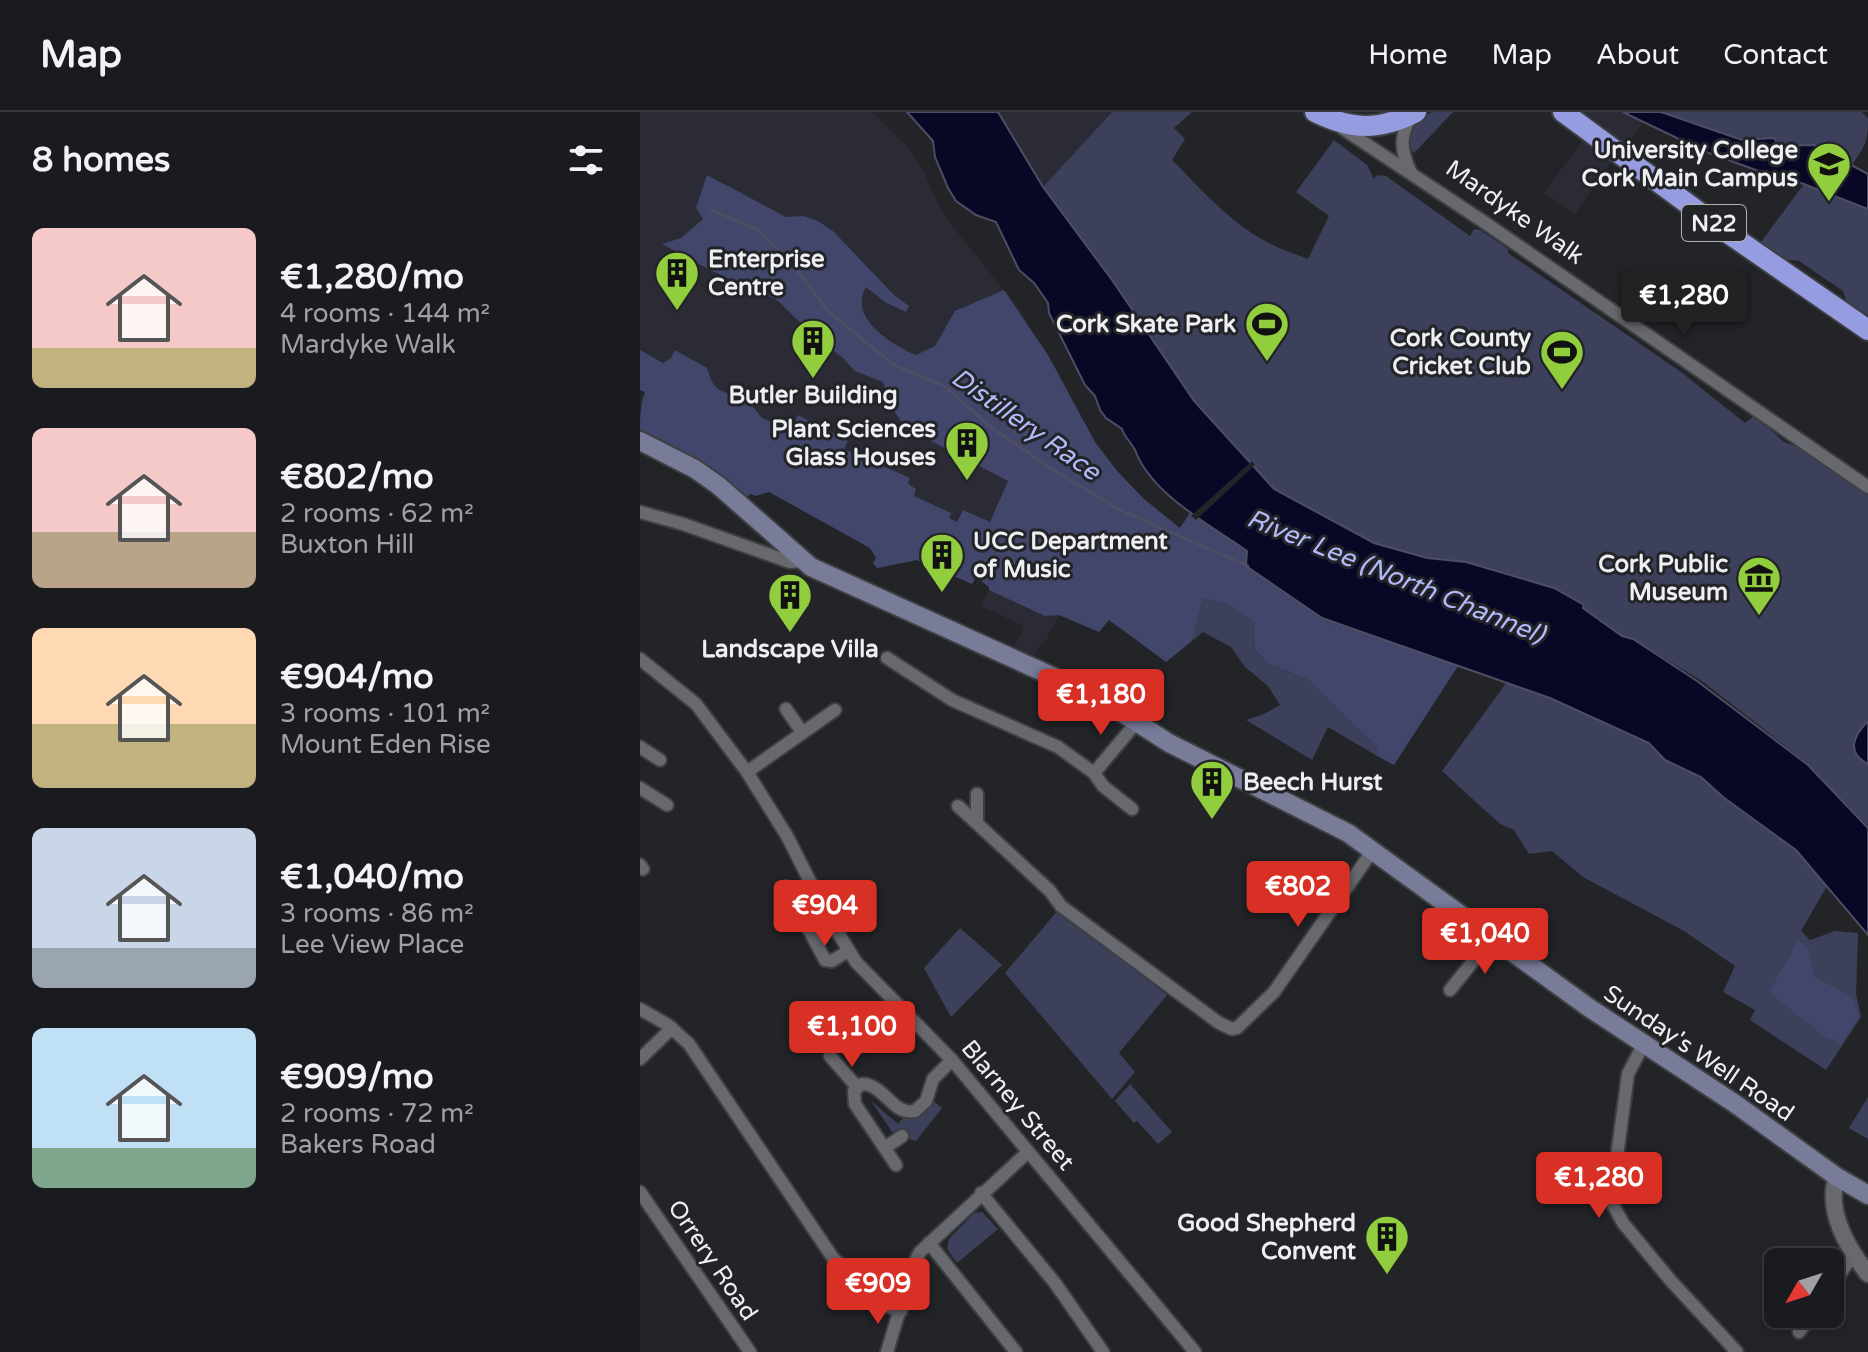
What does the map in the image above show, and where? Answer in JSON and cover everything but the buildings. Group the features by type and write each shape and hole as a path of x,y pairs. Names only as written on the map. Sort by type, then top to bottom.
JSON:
{"highway":[{"name":"N22","path":"1563,112 1722,229 1868,330"},
{"name":"Mardyke Walk","path":"1323,116 1359,127 1384,124 1414,113"}],"main road":[{"name":"Sunday's Well Road","path":"640,441 695,469 719,486 802,561 835,579 1065,682 1105,702 1169,743 1348,833 1491,939 1643,1045 1868,1195"}],"street":[{"name":"Mardyke Walk","path":"1410,171 1401,145 1403,132 1414,113"},
{"name":"Mardyke Walk","path":"1323,116 1410,171 1868,487"},
{"path":"640,512 790,562 802,561"},
{"path":"887,658 952,700 1058,747 1094,773 1108,790 1132,809"},
{"name":"Blarney Street","path":"640,659 689,697 747,772 787,836 848,951 952,1060 1195,1352"},
{"path":"786,709 802,732"},
{"path":"747,772 835,710"},
{"path":"1094,773 1136,723"},
{"path":"640,747 660,760"},
{"path":"640,788 667,805"},
{"path":"977,794 977,823"},
{"path":"958,806 1050,891 1061,906 1227,1028 1237,1028 1274,992 1373,850"},
{"path":"786,887 825,960 832,961 848,951"},
{"path":"1450,990 1491,939"},
{"path":"640,1009 672,1028 695,1053 833,1258 887,1306 901,1311"},
{"path":"640,1059 672,1028"},
{"path":"1643,1045 1628,1074 1611,1201 1623,1223 1671,1281 1737,1352"},
{"path":"830,1056 857,1087"},
{"path":"857,1087 872,1084 903,1111 912,1112 924,1105 933,1079 952,1060"},
{"path":"857,1087 853,1095 855,1104 896,1165"},
{"path":"885,1148 902,1136"},
{"path":"887,1352 916,1258 981,1193 1028,1152"},
{"path":"1837,1177 1833,1190 1837,1212 1854,1254 1868,1274"},
{"name":"Orrery Road","path":"640,1192 745,1351"},
{"path":"981,1193 1055,1283 1103,1352"},
{"path":"929,1243 1016,1352"},
{"path":"1844,1268 1854,1254"},
{"path":"1799,1332 1802,1328"}],"shaded area":[{"path":"640,112 873,112 908,147 923,169 950,223 1019,309 1095,442 1144,499 1180,529 1099,632 1059,615 1035,656 1031,655 1028,660 1012,653 1024,626 981,606 990,588 979,579 975,577 972,584 917,560 877,568 870,548 769,492 756,496 750,494 745,499 640,418 640,401 645,392 640,390"},
{"path":"998,112 1112,112 1043,187"},
{"path":"1112,112 1192,112 1174,128 1185,139 1172,160 1216,205 1253,234 1308,259 1329,216 1296,192 1334,140 1367,165 1374,179 1377,175 1386,176 1470,236 1474,229 1480,230 1508,249 1508,253 1681,372 1745,423 1755,415 1784,442 1798,447 1868,495 1868,826 1806,762 1702,681 1623,636 1583,608 1584,605 1554,588 1466,562 1427,558 1374,543 1274,489 1194,401 1112,280 1043,187"},
{"path":"1432,112 1453,112 1414,153 1406,150 1413,124"},
{"name":"University College Cork Main Campus","path":"1583,112 1649,112 1628,146 1623,144 1575,214 1544,193 1596,122"},
{"path":"1661,112 1862,112 1868,118 1863,149 1851,166 1814,145 1779,146 1774,138 1742,140"},
{"path":"707,175 786,217 803,216 833,231 894,295 909,306 906,312 885,302 866,287 862,298 867,319 875,328 884,337 916,355 935,346 955,311 1004,290 1048,355 1095,442 1144,499 1180,528 1191,511 1247,551 1247,567 1322,618 1458,666 1394,765 1377,756 1377,747 1307,679 1268,664 1255,649 1253,621 1228,605 1203,598 1192,641 1166,662 1109,620 1099,632 1059,615 1045,616 989,590 976,577 972,584 917,560 877,568 870,548 769,492 756,496 750,494 745,499 640,434 645,392 640,390 640,350 663,363 671,358 675,350 707,368 719,390 748,401 762,418 787,428 793,426 798,415 848,441 844,449 910,478 908,484 916,489 914,496 951,513 949,518 957,522 963,510 990,522 1008,481 906,428 891,407 883,382 855,371 777,300 662,244 681,238 703,219 696,208"},
{"path":"1804,184 1868,209 1868,315 1847,302 1843,291 1799,261 1781,259 1761,242"},
{"path":"1203,598 1228,605 1253,621 1255,649 1268,664 1307,679 1377,747 1377,756 1328,727 1312,760 1246,720 1280,705 1268,686 1245,667 1231,647 1203,632 1192,641"},
{"path":"1507,682 1649,743 1665,760 1701,777 1723,797 1796,850 1827,886 1801,931 1810,940 1835,931 1858,933 1856,994 1861,1017 1826,1070 1750,1020 1755,1010 1723,992 1735,966 1684,931 1583,877 1552,851 1529,854 1514,830 1500,824 1442,771"},
{"path":"1058,910 1167,995 1119,1053 1135,1072 1112,1099 1005,973"},
{"path":"960,928 1002,965 951,1017 924,968"},
{"path":"1798,941 1808,947 1814,977 1853,997 1859,1016 1841,1044 1824,1036 1769,992"},
{"path":"1130,1084 1172,1132 1158,1144 1115,1101"},
{"path":"1868,1097 1868,1139 1849,1128"},
{"path":"932,1100 942,1108 916,1141 910,1139 902,1128 893,1133 871,1101 898,1124 904,1117 921,1114"},
{"path":"982,1212 998,1229 957,1263 947,1249 949,1239 974,1213"}],"water":[{"name":"River Lee (North Channel)","path":"907,112 998,112 1043,187 1112,280 1194,401 1274,489 1374,543 1427,558 1466,562 1554,588 1584,605 1583,608 1622,636 1633,639 1697,681 1808,765 1868,828 1868,935 1796,850 1723,797 1701,777 1665,760 1649,743 1550,698 1322,618 1246,566 1247,551 1168,495 1143,466 1122,429 1100,410 1049,313 1048,303 1034,283 1019,270 996,222 976,215 956,201 935,157 933,141"},
{"path":"1623,112 1661,112 1742,140 1774,138 1779,146 1814,145 1868,174 1868,209 1706,152"},
{"path":"1868,721 1868,764 1857,755 1854,744"}],"pier":[{"path":"1252,461 1255,465 1196,520 1191,516"}],"waterway":[{"name":"Distillery Race","path":"711,210 757,229 789,260 829,312 894,365 944,386 992,428 1120,510 1248,566"}],"place":[{"name":"University College Cork Main Campus","path":"1829,203"},
{"name":"Enterprise Centre","path":"677,312"},
{"name":"Cork Skate Park","path":"1267,363"},
{"name":"Butler Building","path":"813,380"},
{"name":"Cork County Cricket Club","path":"1562,391"},
{"name":"Plant Sciences Glass Houses","path":"967,482"},
{"name":"UCC Department of Music","path":"942,594"},
{"name":"Cork Public Museum","path":"1759,617"},
{"name":"Landscape Villa","path":"790,634"},
{"name":"Beech Hurst","path":"1212,821"},
{"name":"Good Shepherd Convent","path":"1387,1276"}]}
